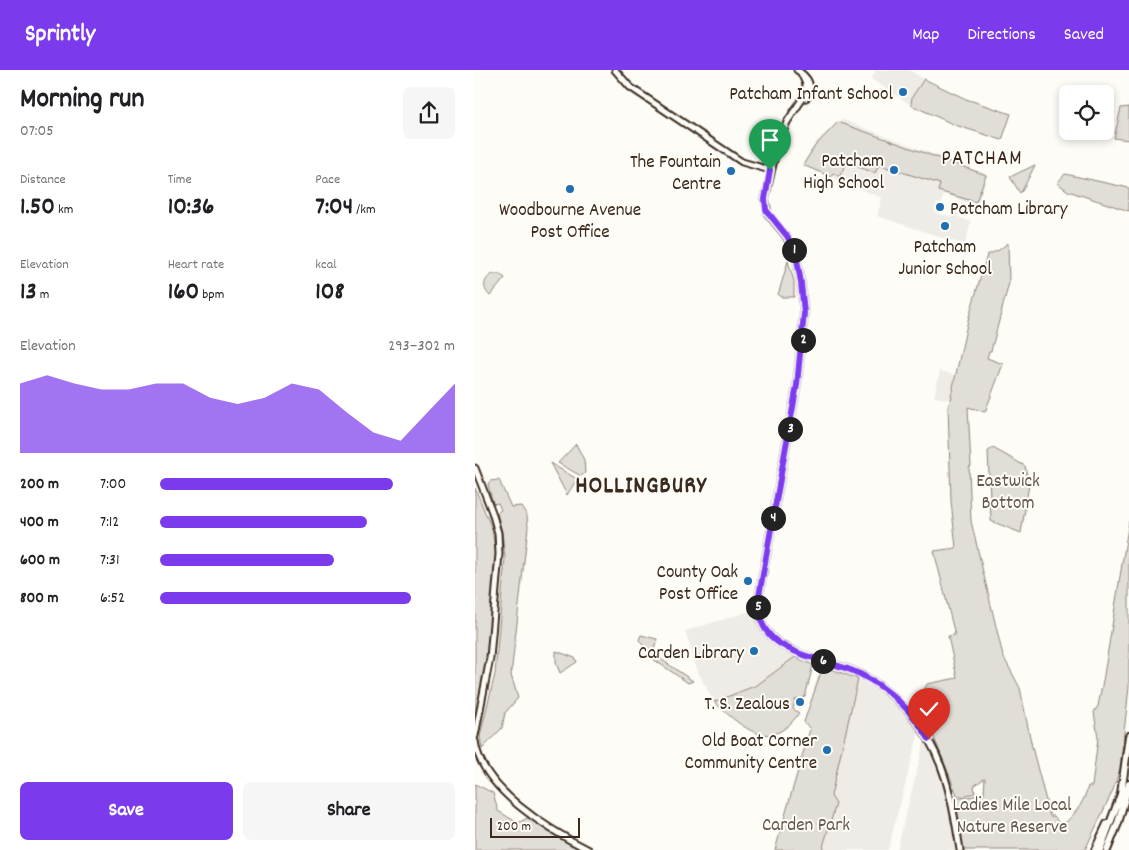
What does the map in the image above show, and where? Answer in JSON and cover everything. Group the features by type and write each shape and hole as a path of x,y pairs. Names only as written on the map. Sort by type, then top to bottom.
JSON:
{"highway":[{"path":"1100,850 1116,811 1129,736"},
{"path":"1095,850 1123,779"},
{"path":"1109,850 1129,784"}],"street":[{"path":"615,70 630,87 742,162 770,170"},
{"path":"799,71 808,79 810,89 808,96 800,104 786,125 770,170 765,206 771,218 787,236 796,254 801,283 803,319 797,385 759,596 761,619 767,631 779,643 794,652 847,668 870,679 895,698 917,722 934,748 947,777 960,850"},
{"path":"475,468 498,533 499,554 490,658 475,736"},
{"path":"475,741 485,768 507,794 551,828 589,850"}],"shaded area":[{"name":"Patcham Infant School","path":"876,70 909,70 924,79 912,97 911,105 871,79"},
{"name":"Patcham High School","path":"841,119 988,175 976,206 944,194 941,204 937,203 934,212 951,217 953,211 959,213 958,217 971,222 965,245 877,216 882,198 802,165 817,141"},
{"path":"940,371 955,375 951,400 934,397"},
{"path":"754,610 759,625 767,638 795,657 757,685 714,702 698,672 685,631"},
{"path":"858,679 877,688 890,699 919,732 888,850 822,850 835,804 831,796"},
{"path":"924,742 941,766 949,797 957,850 897,850"}],"green space":[{"path":"924,79 966,99 1011,114 1002,140 955,125 911,105 912,97"},
{"path":"1129,107 1129,140 1114,138 1121,108"},
{"path":"838,122 986,175 976,202 938,191 940,184 879,165 875,173 847,163 839,177 833,173 831,177 803,165 815,146"},
{"path":"1035,165 1022,191 1020,193 1010,177"},
{"path":"1065,174 1129,188 1129,211 1068,191 1057,183"},
{"name":"Ladies Mile Local Nature Reserve","path":"1008,243 1009,283 991,351 989,351 987,358 1003,364 985,412 968,407 971,521 1003,656 1020,688 1032,747 1050,816 1054,816 1059,823 1065,823 1073,815 1082,802 1088,786 1092,786 1098,738 1094,712 1098,706 1104,675 1129,521 1129,687 1120,769 1113,790 1085,850 962,850 955,799 984,794 985,778 974,786 975,793 958,797 927,720 917,710 923,703 922,695 927,684 957,678 948,636 955,635 934,551 956,548 951,501 948,406 952,397 968,320 987,255 999,250"},
{"path":"788,261 794,281 794,297 781,297 778,295"},
{"path":"493,274 499,274 505,278 490,296 485,284 487,278"},
{"path":"576,444 584,460 585,473 581,476 558,463"},
{"name":"Eastwick Bottom","path":"993,448 1025,466 1029,485 1021,533 991,521 988,451"},
{"path":"550,463 577,479 567,495"},
{"path":"499,480 511,507 521,506 527,515 528,527 511,675 518,698 505,713 502,728 482,749 480,736 495,674 505,558 502,532 497,513 501,510 498,503 493,504 488,484 490,481"},
{"path":"475,488 492,529 496,555 486,672 475,719"},
{"path":"641,635 657,639 654,650 662,660 693,681 688,683 653,659 639,640"},
{"path":"556,651 575,658 577,662 560,673 556,663"},
{"path":"795,657 813,665 805,697 795,700 793,709 799,713 788,726 777,733 767,735 756,733 735,720 714,702 757,685"},
{"name":"Carden Park","path":"823,666 858,679 831,796 836,804 822,850 775,850 810,729 804,722"},
{"path":"475,784 493,793 498,811 518,823 531,816 562,839 582,850 475,850"}],"place":[{"name":"Patcham Infant School","path":"903,92"},
{"name":"Patcham High School","path":"894,170"},
{"name":"The Fountain Centre","path":"731,171"},
{"name":"Woodbourne Avenue Post Office","path":"570,189"},
{"name":"Patcham Library","path":"940,207"},
{"name":"Patcham Junior School","path":"945,226"},
{"name":"County Oak Post Office","path":"748,581"},
{"name":"Carden Library","path":"754,651"},
{"name":"T. S. Zealous","path":"800,702"},
{"name":"Old Boat Corner Community Centre","path":"827,750"}],"district":[{"name":"PATCHAM","path":"982,157"},
{"name":"HOLLINGBURY","path":"641,484"}],"route":[{"path":"770,170 765,199 766,210 787,236 796,254 804,313 803,341 797,385 759,596 758,607 761,619 770,635 794,652 847,668 875,682 907,709 929,739"}]}
